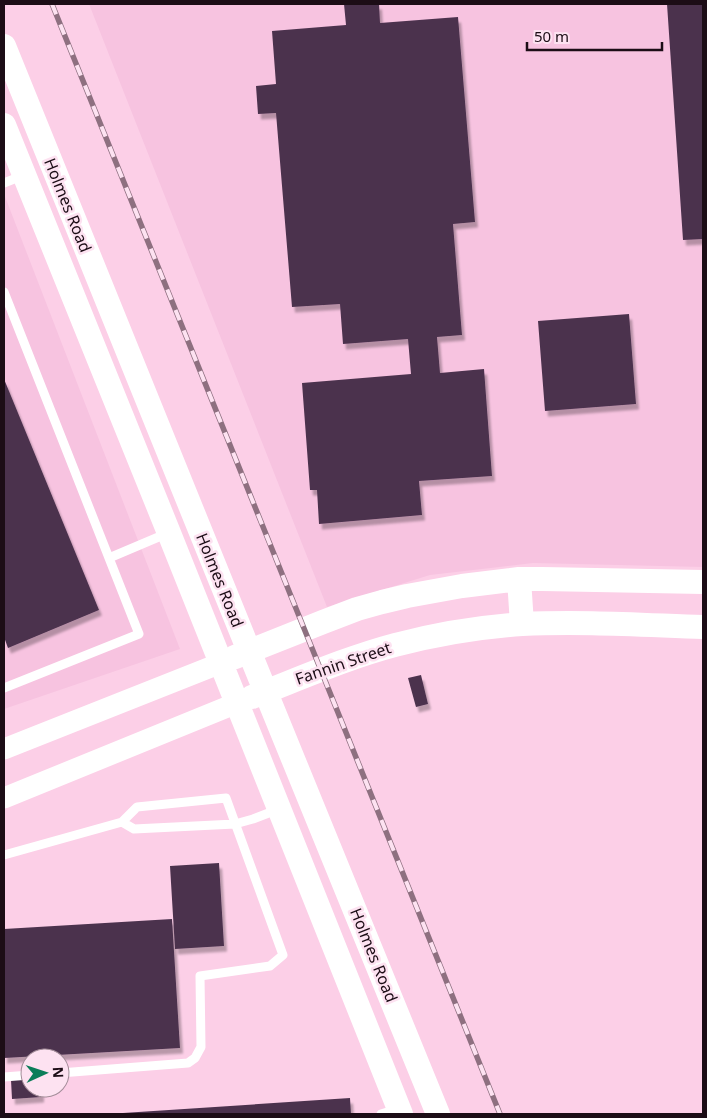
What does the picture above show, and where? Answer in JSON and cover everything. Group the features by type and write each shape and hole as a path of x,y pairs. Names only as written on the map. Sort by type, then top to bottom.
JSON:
{"main road":[{"name":"Holmes Road","path":"4,46 248,651 434,1104"},
{"name":"Holmes Road","path":"4,125 14,179 169,533 279,809 394,1112"},
{"path":"14,179 52,165"},
{"path":"519,579 522,624"},
{"path":"221,663 357,609 407,596 453,587 519,579 703,582"},
{"name":"Fannin Street","path":"237,703 340,663 394,645 459,631 522,624 582,623 703,627"},
{"path":"394,1112 434,1104"}],"street":[{"path":"4,749 221,663"},
{"name":"Fannin Street","path":"4,798 237,703"}],"lane":[{"path":"4,292 139,634 4,688"},
{"path":"108,558 169,533"},
{"path":"4,855 122,822 137,807 226,798 283,955 270,966 200,976 201,1047 195,1058 188,1063 70,1072"},
{"path":"122,822 134,829 235,824 279,809"},
{"path":"4,1077 20,1076"}],"shaded area":[{"path":"89,4 703,4 703,567 533,563 430,575 327,607"},
{"path":"4,194 180,649 4,709"}],"building":[{"path":"344,4 379,4 380,23 458,17 475,222 453,224 462,335 437,337 440,373 484,369 492,476 419,481 422,515 319,524 317,490 310,490 302,383 411,374 408,339 343,344 340,304 292,307 276,113 258,114 256,86 276,84 272,31 346,25"},
{"path":"667,4 703,4 703,239 683,240"},
{"path":"629,314 636,404 545,411 538,321"},
{"path":"4,379 99,610 8,648 4,637"},
{"path":"421,675 428,704 416,707 408,678"},
{"path":"219,863 224,946 175,949 170,866"},
{"path":"172,919 180,1048 70,1054 70,1048 20,1048 20,1057 4,1058 4,929"},
{"path":"11,1080 20,1080 20,1098 26,1098 12,1099"},
{"path":"350,1098 351,1114 123,1114 123,1113"}],"railway":[{"path":"52,4 500,1114"}]}
